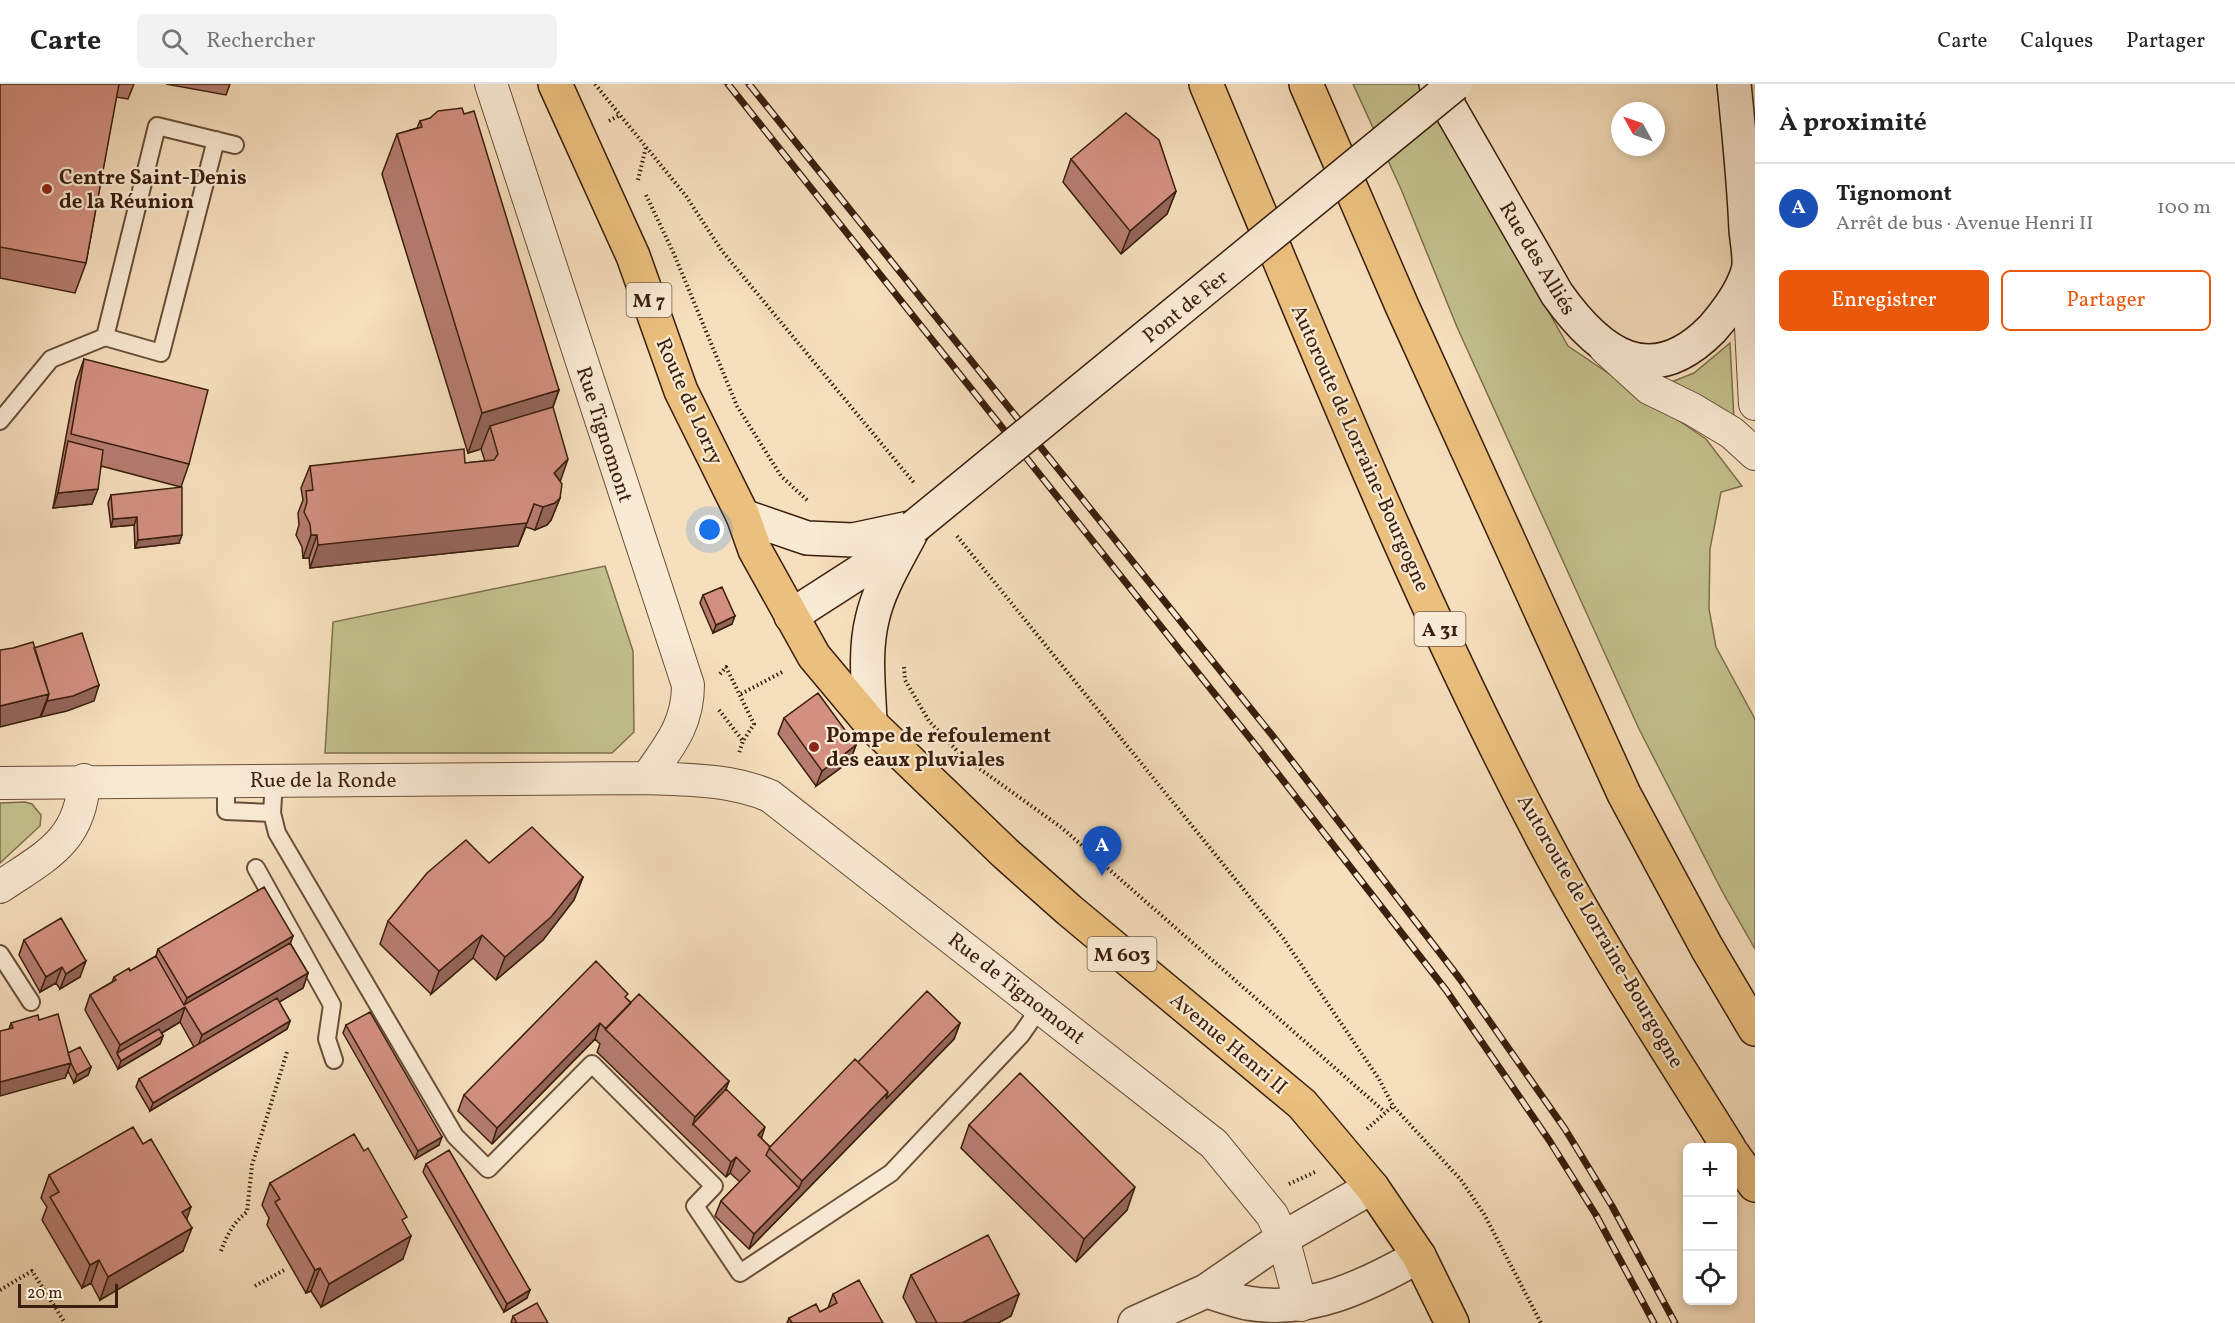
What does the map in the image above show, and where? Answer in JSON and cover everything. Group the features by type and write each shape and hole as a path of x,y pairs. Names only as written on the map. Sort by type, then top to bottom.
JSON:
{"main road":[{"name":"Route de Lorry","path":"555,84 633,256 681,391 743,516 755,550 791,616"},
{"name":"Autoroute de Lorraine-Bourgogne","path":"1206,84 1339,401 1428,602 1539,832 1639,1005 1726,1143"},
{"path":"1306,84 1402,306 1624,794 1707,948 1755,1029"},
{"name":"Rue des Alliés","path":"1436,84 1557,294 1579,325 1605,348 1633,360 1662,361 1694,347 1726,313 1748,270 1744,185 1734,84"},
{"name":"Pont de Fer","path":"791,616 875,562 1455,84"},
{"path":"743,516 807,538 853,540 915,527"},
{"path":"870,723 868,654 872,620 886,580 915,527"},
{"name":"Avenue Henri II","path":"791,616 814,656 870,723 1005,853 1061,903 1302,1104 1372,1187 1419,1256 1452,1323"},
{"path":"1737,1160 1755,1185"},
{"path":"1135,1323 1206,1291 1283,1238 1372,1187"},
{"path":"1206,1291 1246,1303 1301,1305 1358,1288 1419,1256"},
{"path":"1301,1305 1328,1323"}],"street":[{"name":"Rue Tignomont","path":"490,84 688,685 688,706 681,728 647,778"},
{"path":"1748,270 1755,404"},
{"path":"1605,348 1648,388 1692,409 1732,433 1755,454"},
{"name":"Rue de la Ronde","path":"0,783 84,780 647,778"},
{"name":"Rue de Tignomont","path":"647,778 727,782 770,796 1041,1006 1214,1144 1263,1200 1283,1238 1301,1305"},
{"path":"0,887 49,853 65,836 77,820 83,804 84,780"}],"lane":[{"path":"105,337 157,126 235,145"},
{"path":"0,421 51,359 105,337 161,353 216,140"},
{"path":"226,780 226,811 272,813"},
{"path":"273,781 272,813 277,833 455,1136 488,1168 592,1064 714,1186 695,1206 740,1273 891,1173 1021,1035 1041,1006"},
{"path":"256,867 332,1005 327,1039 334,1060"},
{"path":"0,954 31,1002"}],"path":[{"path":"595,84 686,196 722,251 920,490"},
{"path":"580,136 620,116"},
{"path":"646,146 638,178 674,254 737,406 781,476 811,503"},
{"path":"949,527 1283,938 1379,1079 1393,1106 1461,1180 1484,1214 1541,1323"},
{"path":"741,694 814,656"},
{"path":"903,663 905,680 929,721 962,756 1062,828 1385,1112 1393,1106"},
{"path":"726,667 754,724 743,741"},
{"path":"220,1251 226,1236 247,1212 252,1165 287,1052"},
{"path":"255,1286 286,1269"},
{"path":"0,1290 32,1271 65,1323"}],"shaded area":[{"path":"1353,84 1420,84 1568,346 1706,439 1742,486 1721,492 1710,549 1709,609 1716,647 1755,719 1755,949 1722,891 1639,729 1457,327 1401,189"},
{"path":"1730,343 1734,420 1666,384 1694,373"},
{"path":"605,566 633,651 634,732 612,753 325,753 333,622"},
{"path":"0,803 32,804 41,815 40,826 0,863"}],"building":[{"name":"Centre Saint-Denis de la Réunion","path":"0,84 119,84 86,263 0,247"},
{"path":"462,108 464,114 474,111 559,390 482,413 397,134 422,127 420,121 430,118 438,111"},
{"path":"1126,113 1159,140 1176,191 1130,231 1071,159"},
{"path":"84,359 208,390 189,464 71,434"},
{"path":"553,407 568,459 554,473 562,484 560,498 555,503 543,507 534,504 527,523 318,545 317,535 311,535 310,524 304,512 307,502 306,491 313,490 310,466 464,449 465,463 494,460 498,454 490,426"},
{"path":"68,441 103,450 98,489 58,493"},
{"path":"182,487 182,535 138,540 137,517 113,519 111,495"},
{"path":"722,587 735,616 716,625 703,595"},
{"path":"82,633 99,685 73,696 47,701 49,694 34,648"},
{"path":"33,642 49,694 0,706 0,650"},
{"path":"818,693 856,745 822,771 784,718"},
{"path":"532,827 583,877 551,917 505,957 482,935 439,971 388,921 427,873 466,840 489,863"},
{"path":"264,887 293,936 187,998 158,949"},
{"path":"61,918 86,961 66,974 62,967 46,977 24,940"},
{"path":"290,943 308,973 202,1035 185,1007 120,1045 90,995 116,980 114,977 129,968 130,971 156,956 184,1005"},
{"path":"596,961 628,994 625,997 631,1003 606,1029 600,1023 497,1128 464,1095"},
{"path":"927,991 960,1023 886,1099 888,1092 858,1062"},
{"path":"639,994 729,1081 695,1117 605,1029"},
{"path":"277,998 290,1021 153,1103 139,1079"},
{"path":"370,1012 442,1137 418,1151 346,1025"},
{"path":"58,1014 71,1063 0,1082 0,1031 13,1028 11,1023 38,1015 39,1020"},
{"path":"159,1029 163,1036 121,1061 117,1053"},
{"path":"80,1047 91,1067 77,1075 68,1053"},
{"path":"855,1059 888,1092 802,1181 769,1148"},
{"path":"1020,1073 1135,1187 1084,1239 969,1125"},
{"path":"726,1089 765,1127 758,1135 770,1147 766,1155 799,1188 754,1234 721,1201 750,1171 736,1157 731,1162 693,1124"},
{"path":"133,1127 143,1144 151,1139 191,1207 182,1212 192,1228 108,1277 99,1260 90,1265 50,1197 59,1192 49,1175"},
{"path":"354,1134 364,1151 368,1148 407,1217 402,1220 411,1236 329,1284 320,1268 315,1270 275,1202 280,1199 270,1183"},
{"path":"449,1150 530,1290 507,1304 426,1164"},
{"path":"988,1235 1019,1294 962,1323 937,1323 911,1275"},
{"path":"859,1280 883,1323 792,1323 789,1318 816,1304 820,1312 837,1303 833,1294"},
{"path":"537,1303 548,1323 517,1323 513,1316"}],"railway":[{"path":"728,84 1257,747 1446,990 1549,1140 1596,1215 1654,1323"},
{"path":"749,84 1272,735 1460,979 1565,1129 1612,1206 1675,1323"}],"place":[{"name":"Centre Saint-Denis de la Réunion","path":"47,189"},
{"name":"Pompe de refoulement des eaux pluviales","path":"814,747"},
{"name":"Tignomont","path":"1102,876"}]}
